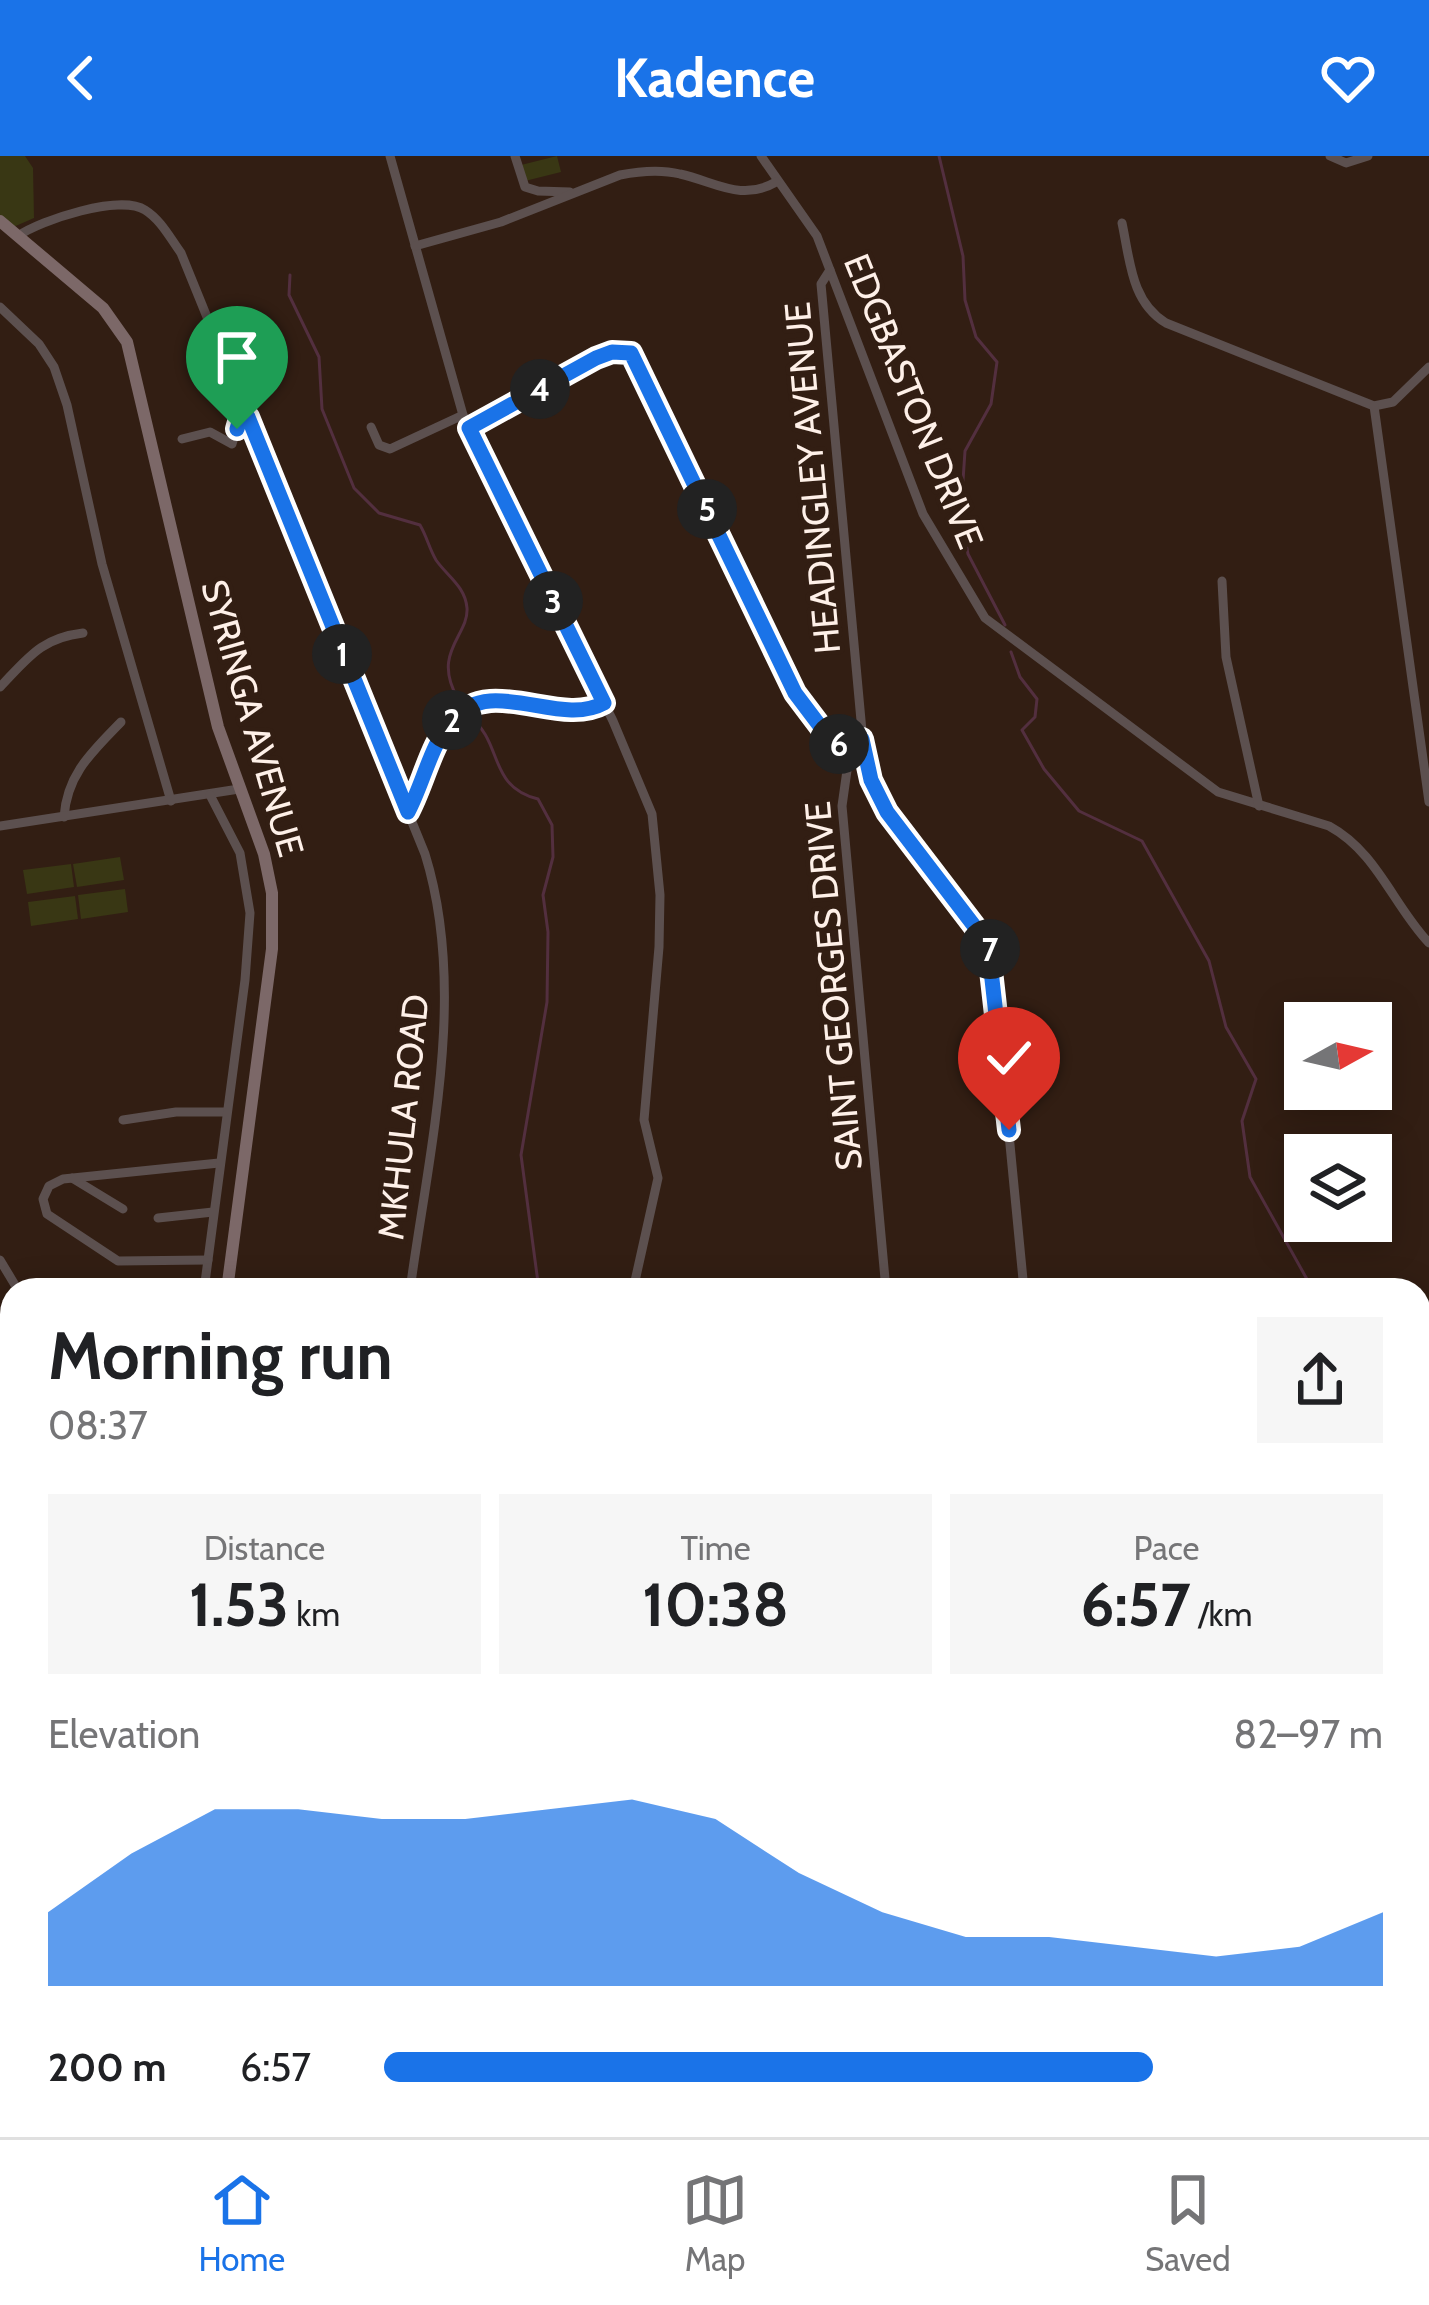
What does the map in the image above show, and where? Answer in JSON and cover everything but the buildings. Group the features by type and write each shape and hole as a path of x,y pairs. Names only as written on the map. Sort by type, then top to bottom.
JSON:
{"street":[{"path":"390,156 463,415 604,703 652,814 659,895 658,966 644,1120 658,1178 636,1278"},
{"path":"515,156 530,190 579,192"},
{"name":"EDGBASTON DRIVE","path":"761,156 812,226 922,514 986,617 1218,793 1345,835 1370,861 1429,944"},
{"path":"1330,156 1346,163 1368,156"},
{"path":"415,246 502,222 620,175 680,173 736,193 753,193 776,182"},
{"name":"MKHULA ROAD","path":"18,236 34,226 117,204 142,208 160,222 181,253 408,812 434,882 447,1014 412,1278"},
{"name":"SYRINGA AVENUE","path":"0,221 103,308 127,342 218,728 269,874 273,923 229,1278"},
{"path":"1122,223 1137,291 1152,315 1374,406 1393,402 1429,367"},
{"name":"HEADINGLEY AVENUE","path":"830,270 821,284 857,741 887,812 980,932 992,958 1023,1278"},
{"path":"0,307 39,344 54,367 102,564 171,801"},
{"path":"469,428 596,358 612,352 631,353 789,683 827,738 839,744 857,741"},
{"path":"1374,406 1429,802"},
{"path":"371,427 386,450 463,415"},
{"path":"182,439 210,432 232,444 239,422 248,417"},
{"path":"1222,581 1228,670 1259,806"},
{"path":"0,687 53,638 83,633"},
{"path":"408,812 446,729 466,708 489,701 578,710 604,703"},
{"path":"64,817 77,769 121,722"},
{"name":"SAINT GEORGES DRIVE","path":"857,741 842,806 885,1278"},
{"path":"0,826 239,789"},
{"path":"206,1278 250,913 239,853 210,795"},
{"path":"123,1120 176,1112 225,1112"},
{"path":"208,1260 118,1262 47,1214 44,1199 49,1186 73,1178 219,1162"},
{"path":"73,1178 123,1209"},
{"path":"158,1218 214,1212"}],"green space":[{"path":"0,156 25,156 33,168 34,218 11,228 0,218"},
{"path":"557,156 561,172 525,181 521,165"},
{"path":"120,857 124,880 77,887 73,864"},
{"path":"71,864 74,887 27,894 23,870"},
{"path":"125,889 128,912 81,919 78,895"},
{"path":"75,896 78,919 31,926 28,902"}],"waterway":[{"path":"939,156 963,256 965,300 976,337 997,362 991,404 965,451 961,510"},
{"path":"290,275 289,295 319,357 322,409 354,488 379,513 420,525 436,560 463,593 466,618 448,669 458,699"},
{"path":"962,522 968,554 1005,625"},
{"path":"1011,652 1020,677 1037,699 1035,717 1022,730 1044,769 1079,811 1142,841 1209,961 1226,1027 1256,1079 1242,1121 1250,1177 1306,1278"},
{"path":"469,716 480,727 503,774 522,793 538,799 552,825 553,857 543,895 548,932 547,1002 521,1155 537,1278"}],"route":[{"path":"237,429 248,417 408,812 446,729 466,708 489,701 578,710 604,703 469,428 596,358 612,352 631,353 795,693 832,742 862,739 871,780 887,812 988,944 1009,1130"}]}
